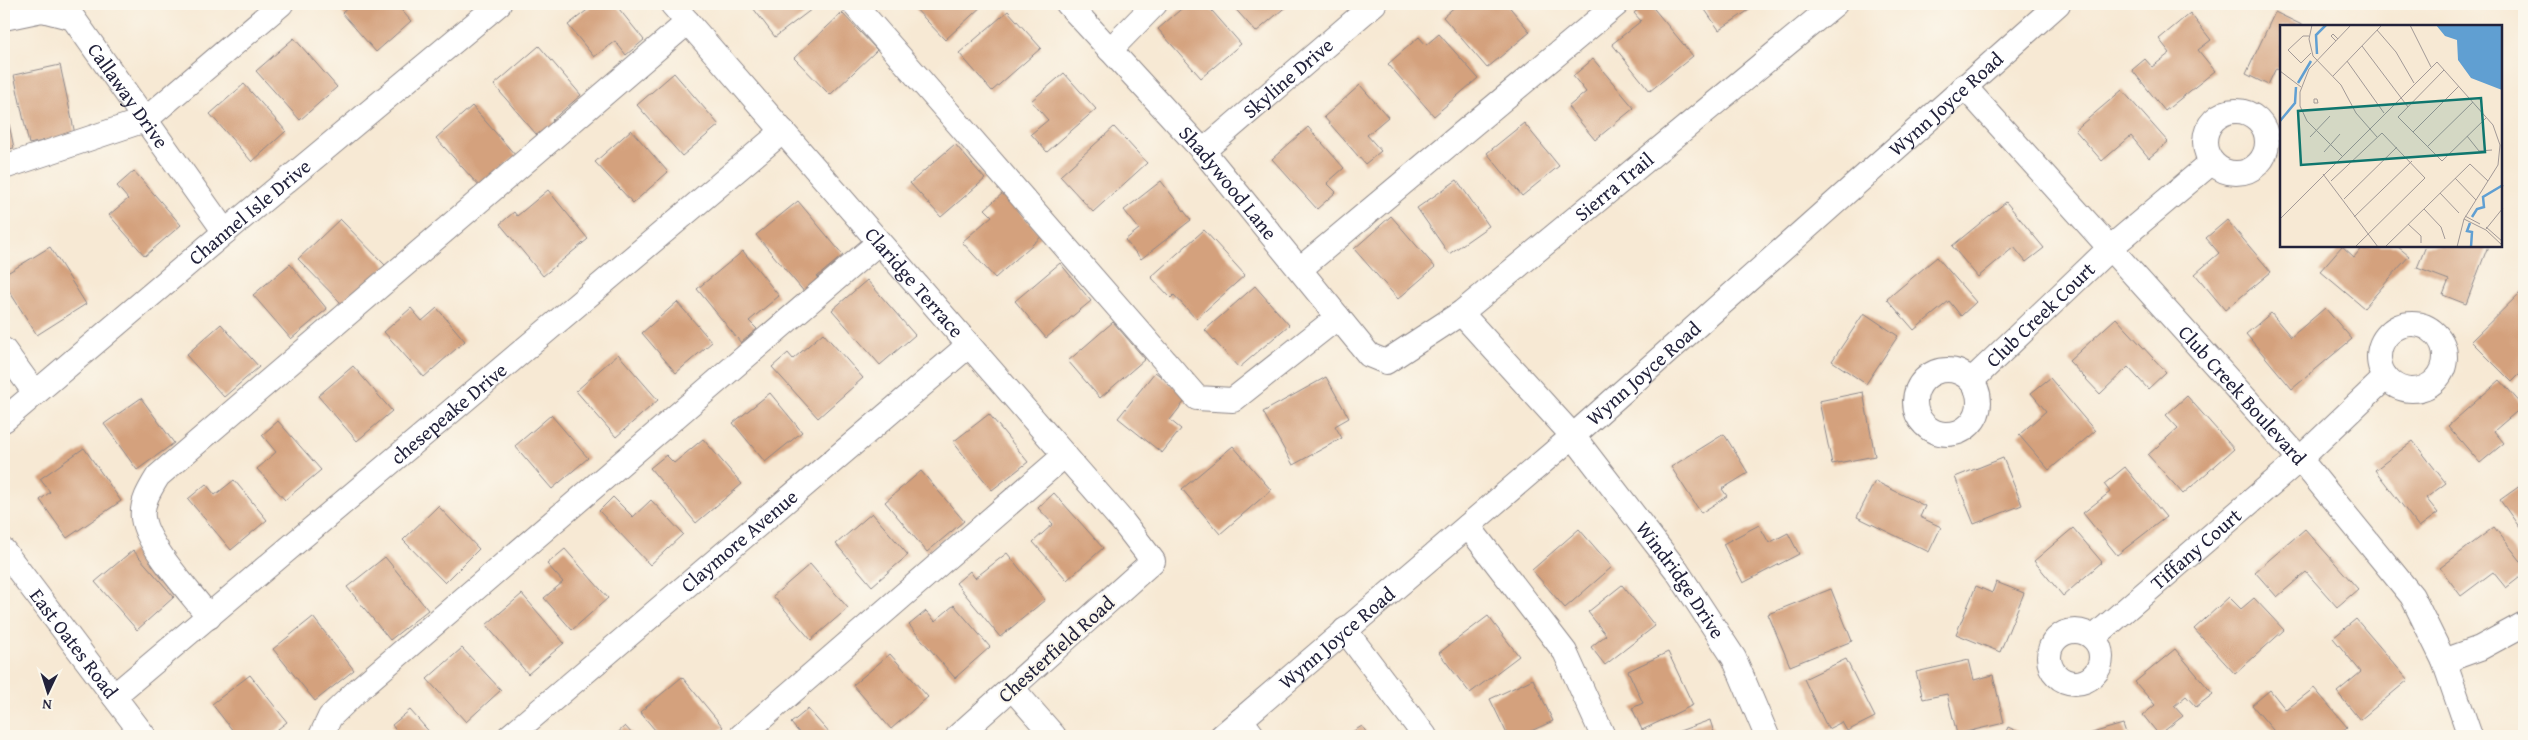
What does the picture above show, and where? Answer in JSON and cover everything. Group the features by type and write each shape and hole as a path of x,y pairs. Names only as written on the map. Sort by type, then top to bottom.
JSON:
{"street":[{"path":"4,167 145,120 280,4"},
{"name":"Channel Isle Drive","path":"4,420 225,232 499,4"},
{"name":"Claridge Terrace","path":"672,4 1065,454 1123,522 1153,561"},
{"path":"854,4 1197,398 1233,400 1338,317"},
{"name":"Shadywood Lane","path":"1068,4 1203,151 1369,355 1386,362"},
{"path":"1110,50 1155,4"},
{"name":"Skyline Drive","path":"1203,151 1374,4"},
{"path":"1300,269 1618,4"},
{"name":"Sierra Trail","path":"1386,362 1461,312 1835,4"},
{"name":"Wynn Joyce Road","path":"1222,736 1247,728 1345,630 1573,436 2058,4"},
{"name":"Callaway Drive","path":"4,18 42,7 73,18 225,232"},
{"path":"209,617 149,537 143,517 145,498 158,476 688,22"},
{"name":"Club Creek Boulevard","path":"1964,86 2300,460 2412,596 2444,661 2470,736"},
{"name":"chesepeake Drive","path":"114,696 783,131"},
{"name":"Club Creek Court","path":"1971,381 2110,248 2212,162"},
{"path":"321,736 330,717 360,688 879,242"},
{"name":"Windridge Drive","path":"1461,312 1573,436 1677,571 1734,658 1767,736"},
{"name":"Claymore Avenue","path":"510,736 969,345"},
{"path":"4,350 36,393"},
{"name":"Tiffany Court","path":"2093,638 2300,460 2386,377"},
{"path":"741,736 1065,454"},
{"path":"1468,526 1565,652 1603,736"},
{"name":"East Oates Road","path":"4,551 144,736"},
{"name":"Chesterfield Road","path":"958,736 1153,561"},
{"path":"2444,661 2480,648 2524,624"},
{"path":"1345,630 1425,736"},
{"path":"1012,688 1054,736"}],"building":[{"path":"352,4 396,4 411,21 376,52 342,13"},
{"path":"595,4 615,4 644,40 626,55 615,41 594,57 568,25"},
{"path":"750,4 815,4 816,6 775,37"},
{"path":"911,4 984,4 945,40"},
{"path":"1187,4 1206,4 1241,44 1201,78 1158,29"},
{"path":"1231,4 1289,4 1256,32"},
{"path":"1458,4 1507,4 1530,32 1487,68 1443,17"},
{"path":"1645,4 1650,4 1693,56 1650,91 1612,44 1641,21 1634,13"},
{"path":"1701,4 1758,4 1719,30"},
{"path":"1008,11 1041,48 992,91 959,53"},
{"path":"2275,12 2302,25 2280,25 2280,70 2276,68 2268,85 2246,74"},
{"path":"842,13 877,50 830,95 794,58"},
{"path":"2190,13 2211,40 2198,50 2215,71 2165,111 2132,70 2145,59 2152,67 2170,53 2159,39"},
{"path":"1439,34 1478,78 1434,116 1388,64 1419,37 1426,45"},
{"path":"294,38 337,87 300,120 256,71"},
{"path":"539,46 581,95 552,120 558,127 542,141 494,85"},
{"path":"1593,59 1634,108 1595,140 1568,107 1586,92 1573,76"},
{"path":"60,65 75,134 29,144 14,75"},
{"path":"674,73 719,125 682,156 637,105"},
{"path":"1064,73 1096,109 1047,152 1031,134 1048,120 1031,101"},
{"path":"244,84 286,131 252,162 210,114"},
{"path":"1360,85 1388,117 1367,135 1381,151 1365,164 1324,117"},
{"path":"2122,90 2168,142 2149,158 2131,136 2102,161 2075,130"},
{"path":"4,106 14,148 4,150"},
{"path":"472,106 516,156 480,187 436,138"},
{"path":"1524,123 1559,166 1522,196 1487,153"},
{"path":"1114,127 1147,163 1093,212 1060,176"},
{"path":"1308,127 1344,168 1327,183 1336,192 1317,209 1272,159"},
{"path":"631,130 668,172 633,203 595,162"},
{"path":"955,144 985,179 941,217 910,183"},
{"path":"134,171 181,225 145,256 109,215 128,199 117,186"},
{"path":"1457,180 1489,226 1449,254 1417,208"},
{"path":"1161,181 1191,220 1141,259 1125,240 1139,229 1124,210"},
{"path":"548,190 588,239 543,276 500,224 514,212 517,216"},
{"path":"1003,193 1042,236 995,278 962,242 992,216 985,209"},
{"path":"798,201 843,255 817,277 821,281 806,294 756,235"},
{"path":"2006,202 2044,248 2026,262 2014,247 1978,277 1952,246"},
{"path":"1391,216 1435,267 1398,299 1354,249"},
{"path":"340,219 386,266 344,306 298,259"},
{"path":"2227,220 2271,272 2225,310 2195,274 2219,253 2206,238"},
{"path":"1204,230 1245,275 1196,319 1174,295 1171,298 1151,277"},
{"path":"50,247 86,304 37,335 4,283 4,275"},
{"path":"2340,248 2344,248 2354,257 2361,248 2399,248 2409,256 2364,308 2320,271"},
{"path":"2425,248 2487,248 2466,304 2443,295 2449,280 2417,268"},
{"path":"743,251 779,296 749,321 757,329 741,343 697,289"},
{"path":"1937,257 1976,302 1961,316 1949,301 1914,330 1887,299"},
{"path":"1060,263 1091,301 1046,338 1015,301"},
{"path":"290,264 327,309 291,339 253,295"},
{"path":"867,280 915,335 880,365 832,310"},
{"path":"1255,286 1289,325 1239,368 1205,330"},
{"path":"2524,289 2524,325 2521,328 2524,332 2524,370 2512,382 2471,341"},
{"path":"677,302 712,342 676,373 642,333"},
{"path":"411,308 422,321 437,308 465,341 424,377 384,332"},
{"path":"2325,308 2352,339 2292,389 2246,334 2271,313 2291,337"},
{"path":"1864,313 1898,336 1866,384 1832,361"},
{"path":"2116,318 2166,372 2148,389 2128,367 2100,394 2069,361"},
{"path":"1113,322 1145,359 1100,398 1068,361"},
{"path":"221,324 259,367 224,397 186,355"},
{"path":"823,333 863,378 818,418 772,367 788,353 793,359"},
{"path":"618,354 658,400 616,437 576,391"},
{"path":"353,366 392,411 357,441 318,396"},
{"path":"1155,372 1188,397 1170,420 1181,429 1162,453 1118,418"},
{"path":"1326,377 1349,418 1335,426 1342,438 1293,465 1263,412"},
{"path":"2050,378 2095,431 2049,470 2019,435 2046,411 2031,393"},
{"path":"2500,380 2523,406 2494,431 2504,443 2480,463 2448,426"},
{"path":"1863,392 1875,456 1832,464 1819,401"},
{"path":"770,393 802,432 765,462 733,423"},
{"path":"2187,396 2234,449 2183,494 2148,455 2178,428 2166,415"},
{"path":"141,398 174,443 137,470 104,424"},
{"path":"989,414 1028,462 992,490 953,442"},
{"path":"551,415 588,458 552,489 515,446"},
{"path":"278,421 321,470 285,500 257,469 276,452 262,435"},
{"path":"1724,434 1748,473 1722,489 1727,496 1701,513 1671,467"},
{"path":"703,439 742,484 696,523 650,468 666,455 674,463"},
{"path":"2413,441 2446,483 2426,498 2438,513 2419,527 2375,470"},
{"path":"1233,446 1271,490 1220,534 1182,489"},
{"path":"84,448 121,501 67,538 40,500 50,492 40,479"},
{"path":"2003,458 2022,505 1974,524 1955,477"},
{"path":"2125,467 2166,517 2117,555 2083,513 2110,492 2104,484"},
{"path":"921,471 964,521 927,552 885,502"},
{"path":"234,480 267,520 231,550 188,499 206,484 215,495"},
{"path":"1875,481 1925,506 1920,517 1941,527 1929,552 1857,517"},
{"path":"2524,483 2524,524 2520,528 2500,500"},
{"path":"1054,493 1103,548 1067,580 1033,542 1053,524 1038,508"},
{"path":"613,497 633,517 651,500 683,534 650,565 599,511"},
{"path":"438,506 479,549 445,583 403,540"},
{"path":"872,513 908,555 872,586 836,544"},
{"path":"1759,525 1769,543 1788,533 1799,554 1743,583 1723,544"},
{"path":"2494,527 2524,565 2524,574 2506,588 2493,572 2461,596 2440,568"},
{"path":"2073,528 2102,562 2063,596 2034,561"},
{"path":"1579,529 1612,567 1565,608 1532,570"},
{"path":"2305,529 2358,589 2337,607 2306,572 2277,597 2255,572"},
{"path":"565,549 608,598 572,630 544,598 563,582 547,564"},
{"path":"133,550 174,597 137,630 95,582"},
{"path":"1007,553 1045,600 1000,637 956,583 970,571 975,578"},
{"path":"385,557 428,610 390,640 347,587"},
{"path":"810,564 848,608 811,640 773,596"},
{"path":"1996,582 2024,593 2000,652 1956,634 1976,586 1992,593"},
{"path":"1622,585 1655,626 1605,665 1591,647 1606,635 1588,612"},
{"path":"1831,589 1852,641 1790,666 1768,614"},
{"path":"522,594 564,643 528,674 486,625"},
{"path":"2229,597 2241,609 2254,598 2284,630 2235,674 2194,629"},
{"path":"954,605 990,647 955,678 909,625 926,611 935,621"},
{"path":"1488,616 1519,656 1470,693 1439,653"},
{"path":"313,617 354,670 315,701 273,649"},
{"path":"2356,619 2408,680 2360,720 2337,692 2361,672 2333,638"},
{"path":"462,648 501,690 466,722 427,679"},
{"path":"2175,649 2213,694 2196,707 2186,696 2174,706 2183,716 2159,735 2143,715 2155,705 2135,682"},
{"path":"1668,652 1693,705 1642,730 1632,708 1643,703 1628,671"},
{"path":"890,654 928,697 891,729 853,685"},
{"path":"1846,659 1875,717 1847,731 1842,722 1828,729 1804,679"},
{"path":"1969,660 1974,680 1993,675 2004,723 1957,734 1947,694 1923,699 1916,672"},
{"path":"250,675 287,722 269,736 237,736 212,704"},
{"path":"682,677 723,727 712,736 660,736 640,712"},
{"path":"1533,679 1553,721 1520,736 1508,736 1490,699"},
{"path":"2314,688 2347,727 2336,736 2278,736 2252,705 2270,690 2286,710"},
{"path":"808,709 832,736 802,736 791,723"},
{"path":"410,710 433,736 392,736 397,732 392,725"},
{"path":"1710,720 1715,736 1666,736"},
{"path":"2123,724 2127,736 2082,736"},
{"path":"625,726 634,736 614,736"},
{"path":"1362,726 1369,736 1346,736"},
{"path":"2008,727 2027,736 2004,736"}]}
